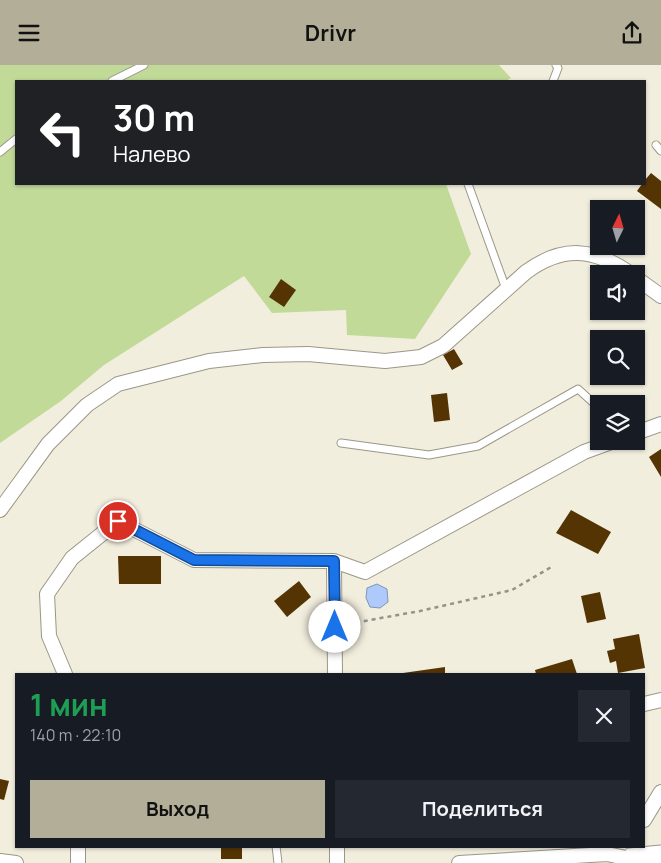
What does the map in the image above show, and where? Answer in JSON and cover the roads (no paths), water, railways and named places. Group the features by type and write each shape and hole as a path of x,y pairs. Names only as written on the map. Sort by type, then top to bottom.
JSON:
{"street":[{"path":"0,510 48,444 87,405 118,384 209,361 263,355 308,355 385,361 421,357 443,346 536,264 552,257 573,253 592,253 619,265"},
{"path":"645,284 661,296"},
{"path":"645,430 661,424"},
{"path":"65,673 50,637 47,594 72,558 118,521 194,560 334,561 366,572 590,450"},
{"path":"334,561 335,673"},
{"path":"645,704 661,700"},
{"path":"645,818 661,792"},
{"path":"78,848 78,863"},
{"path":"337,848 337,863"},
{"path":"607,854 618,848"},
{"path":"460,863 607,854 631,859 661,857"},
{"path":"0,861 16,863"}],"lane":[{"path":"114,80 144,65"},
{"path":"553,80 558,68 556,65"},
{"path":"0,152 15,140"},
{"path":"468,185 506,289"},
{"path":"341,443 429,455 478,446 578,389 590,400"},
{"path":"276,848 278,863"},
{"path":"607,854 661,849"}],"water":[{"path":"377,584 387,589 388,602 380,608 370,607 366,598 367,588"}]}
